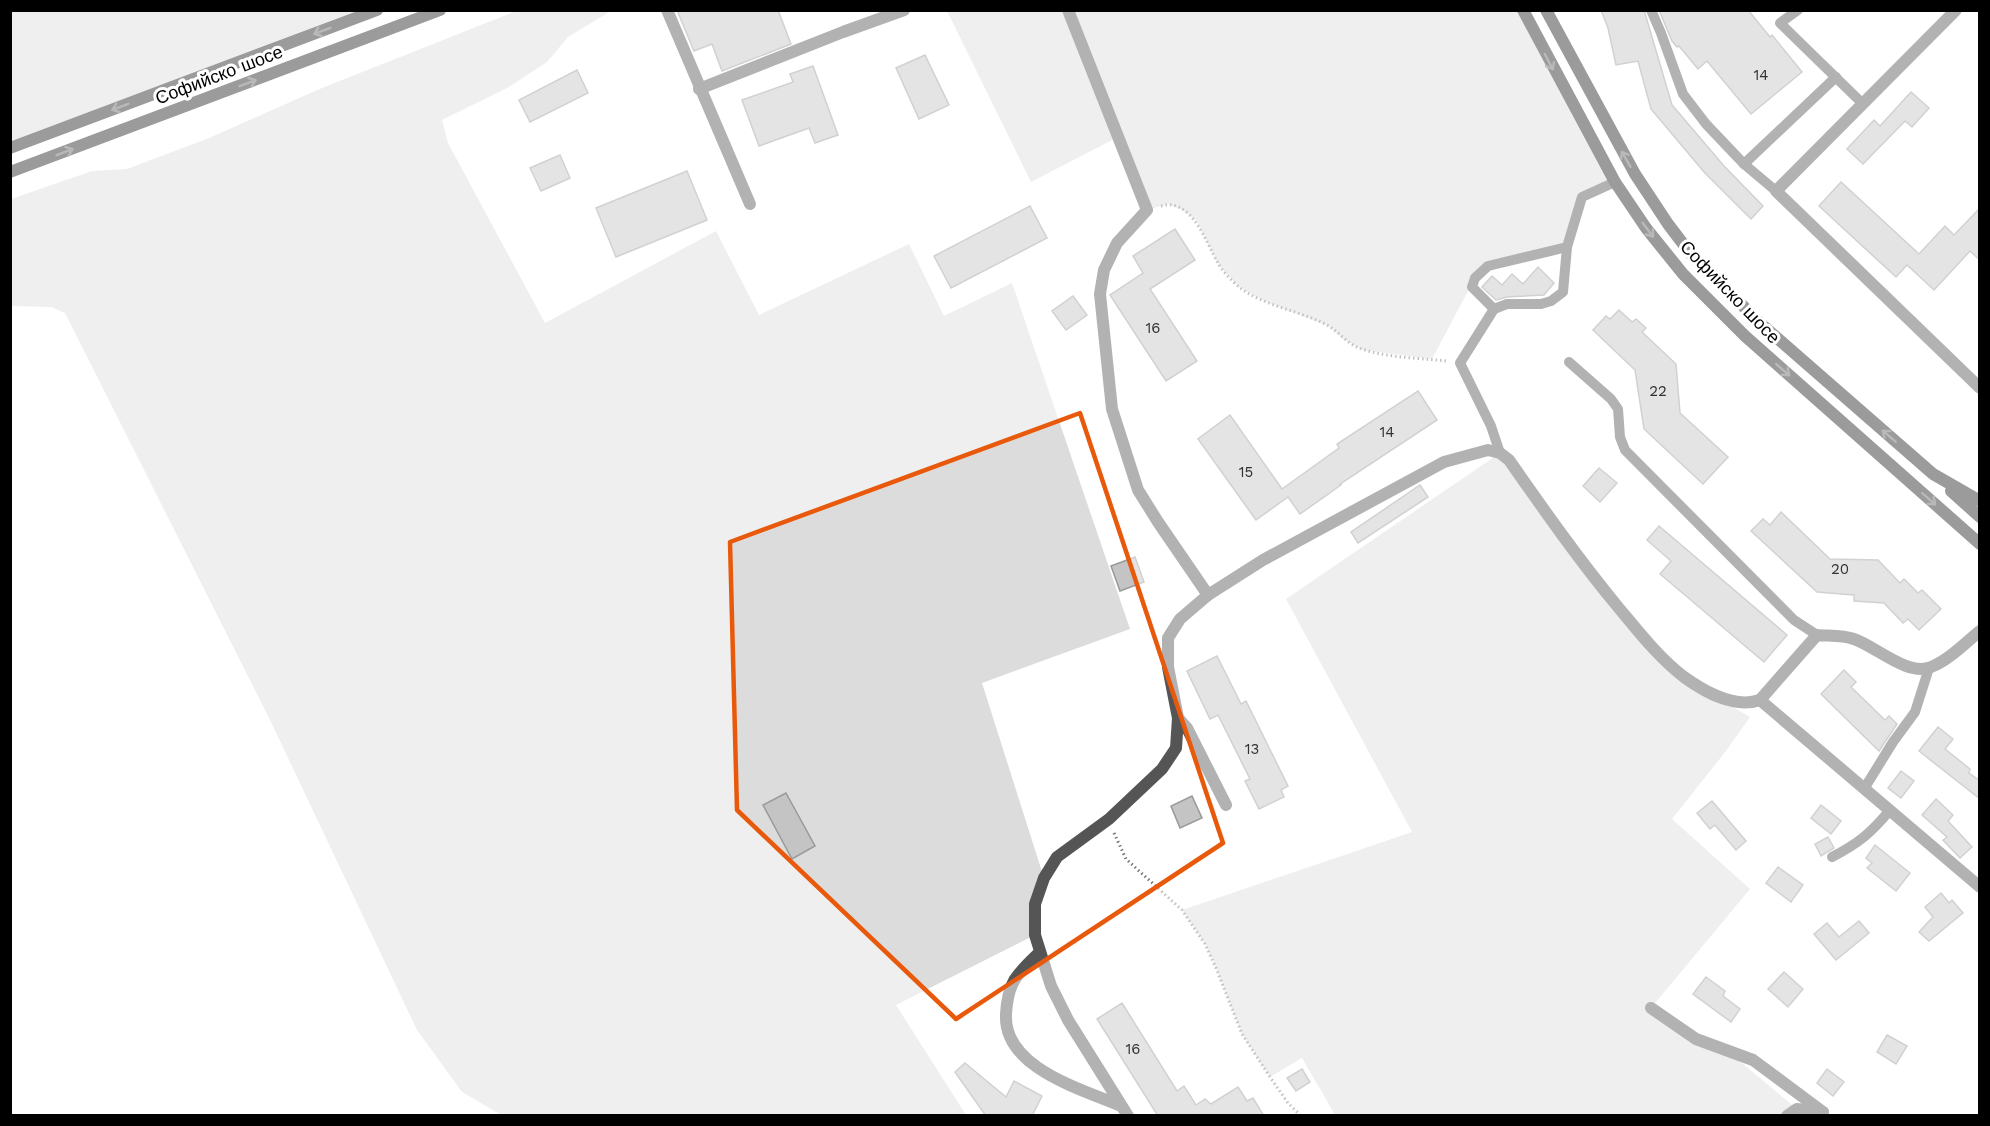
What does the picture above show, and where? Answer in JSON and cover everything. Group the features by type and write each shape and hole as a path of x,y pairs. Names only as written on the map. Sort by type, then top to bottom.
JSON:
{"main road":[{"name":"Софийско шосе","path":"10,148 377,10"},
{"name":"Софийско шосе","path":"10,172 440,10"},
{"name":"Софийско шосе","path":"1522,10 1615,182 1646,228 1683,274 1744,336 1980,544"},
{"name":"Софийско шосе","path":"1546,10 1635,174 1690,253 1760,323 1933,474 1980,501"},
{"path":"1933,474 1980,517"}],"street":[{"path":"667,10 750,204"},
{"path":"699,89 904,10"},
{"path":"1068,10 1147,210 1117,243 1104,270 1100,294 1112,409 1138,490 1208,595"},
{"path":"1956,10 1776,191 1980,388"},
{"path":"1125,1111 1068,1020 1051,986 1035,935 1035,904 1044,878 1057,857 1109,819 1162,769 1176,748 1178,718 1168,668 1168,638 1180,619 1208,595 1263,560 1444,462 1488,450 1500,453 1509,460 1575,555 1643,638 1684,676 1715,696 1749,704 1760,700 1817,635 1854,639 1916,669 1929,668 1949,656 1980,631"},
{"path":"1760,700 1980,887"},
{"path":"1178,718 1186,728 1226,805"},
{"path":"1040,952 1015,977 1007,997 1005,1026 1017,1051 1044,1072 1125,1111"},
{"path":"1651,1008 1696,1039 1753,1060 1826,1114"},
{"path":"1787,1116 1797,1109 1826,1114"}],"lane":[{"path":"1651,10 1683,94 1706,124 1744,164 1776,191"},
{"path":"1798,10 1780,23 1863,104"},
{"path":"1744,164 1836,76"},
{"path":"1500,453 1491,426 1460,363 1494,309 1507,303 1541,304 1563,292 1567,247 1582,197 1615,182"},
{"path":"1494,309 1472,287 1475,278 1488,266 1567,247"},
{"path":"1569,362 1611,399 1618,409 1620,437 1625,450 1794,620 1817,635"},
{"path":"1864,789 1915,712 1929,668"},
{"path":"1832,857 1857,843 1872,831 1890,810"}],"path":[{"path":"1147,210 1168,204 1182,210 1196,220 1219,266 1239,287 1264,301 1328,326 1343,339 1363,350 1460,363"},
{"path":"1109,819 1126,859 1182,910 1205,944 1242,1034 1270,1077 1300,1116"}],"highlighted area":[{"path":"1080,413 1223,843 956,1019 737,810 730,542"}],"shaded area":[{"path":"519,10 611,11 568,37 547,62 509,87 442,120 448,143 545,323 716,231 759,315 909,244 944,316 1012,283 1130,629 982,683 1044,878 1035,935 896,1005 966,1115 501,1115 462,1092 417,1030 270,720 65,313 51,307 11,306 11,199 92,171 127,169 209,138 322,88"},
{"path":"11,11 377,11 11,148"},
{"path":"947,11 1523,11 1615,182 1582,197 1567,247 1488,266 1475,278 1432,359 1363,350 1343,339 1328,326 1264,301 1239,287 1219,266 1196,220 1182,210 1168,204 1147,210 1118,137 1031,182"},
{"path":"1500,453 1643,638 1715,696 1750,717 1672,819 1750,889 1651,1008 1725,1049 1797,1109 1787,1116 1331,1115 1334,1113 1302,1058 1270,1077 1242,1034 1205,944 1182,910 1412,832 1286,599"}],"building":[{"path":"677,10 778,10 791,44 722,71 712,44 694,51"},
{"path":"1601,10 1644,10 1672,105 1724,166 1763,206 1751,219 1704,172 1651,109 1638,61 1616,65 1608,28"},
{"path":"1659,10 1748,10 1802,72 1751,114 1707,61 1698,69 1679,46 1677,47 1672,41"},
{"path":"925,55 949,105 919,119 896,68"},
{"path":"813,66 838,135 815,143 809,128 759,146 742,100 793,82 790,74"},
{"path":"577,70 588,93 530,122 519,100"},
{"path":"1911,92 1929,108 1912,127 1905,121 1863,164 1847,149 1874,120 1880,126"},
{"path":"560,155 570,178 541,191 530,168"},
{"path":"687,171 707,220 616,257 596,208"},
{"path":"1841,182 1919,254 1945,226 1954,235 1980,208 1980,260 1970,251 1934,290 1907,265 1896,277 1819,206"},
{"path":"1030,206 1047,238 951,288 934,256"},
{"path":"1175,229 1195,260 1150,289 1197,361 1166,381 1110,295 1143,273 1133,256"},
{"path":"1538,267 1554,283 1544,295 1507,297 1496,300 1482,287 1492,276 1502,285 1512,274 1523,284"},
{"path":"1073,296 1087,315 1066,330 1052,311"},
{"path":"1619,310 1632,322 1636,319 1646,328 1642,332 1676,364 1680,413 1728,457 1703,484 1644,429 1635,370 1593,330 1606,316 1610,319"},
{"path":"1418,391 1437,420 1340,484 1300,514 1288,497 1256,520 1198,439 1230,415 1282,489 1339,448 1337,444"},
{"path":"1599,468 1617,483 1600,502 1583,486"},
{"path":"1420,485 1428,497 1358,543 1351,532"},
{"path":"1781,512 1830,559 1878,560 1900,583 1904,579 1918,593 1922,590 1941,609 1919,630 1908,619 1903,623 1884,603 1854,601 1854,595 1817,592 1751,531 1763,519 1770,525"},
{"path":"1659,526 1787,635 1764,662 1660,574 1671,561 1647,540"},
{"path":"1135,557 1144,582 1120,591 1111,566"},
{"path":"1217,656 1241,704 1246,701 1288,786 1281,790 1284,797 1259,809 1245,781 1250,779 1218,715 1210,719 1187,671"},
{"path":"1844,670 1856,682 1851,687 1885,720 1889,716 1897,724 1879,751 1821,694"},
{"path":"1938,727 1953,739 1945,749 1970,769 1969,773 1980,781 1980,799 1919,751"},
{"path":"1901,771 1914,781 1901,798 1888,788"},
{"path":"786,793 815,846 792,859 763,805"},
{"path":"1192,796 1202,818 1180,828 1171,806"},
{"path":"1936,799 1953,815 1948,821 1972,847 1960,858 1943,840 1947,837 1922,815"},
{"path":"1712,801 1746,841 1736,850 1715,825 1710,829 1697,813"},
{"path":"1821,805 1841,821 1831,834 1811,818"},
{"path":"1828,837 1834,848 1821,856 1815,844"},
{"path":"1875,845 1910,873 1896,891 1867,868 1872,863 1866,858"},
{"path":"1778,867 1803,885 1791,902 1766,883"},
{"path":"1941,893 1949,903 1952,900 1963,913 1929,941 1919,932 1933,917 1925,907"},
{"path":"1859,921 1869,933 1836,960 1814,934 1827,923 1839,937"},
{"path":"1784,972 1803,989 1788,1007 1768,989"},
{"path":"1706,977 1725,991 1723,996 1740,1009 1731,1022 1693,994"},
{"path":"1122,1003 1177,1091 1184,1086 1196,1105 1205,1099 1211,1104 1238,1087 1247,1101 1253,1098 1264,1116 1158,1116 1097,1019"},
{"path":"1887,1035 1907,1046 1896,1064 1877,1052"},
{"path":"965,1063 1006,1097 1014,1081 1042,1096 1032,1116 986,1116 955,1072"},
{"path":"1302,1069 1310,1082 1296,1091 1287,1078"},
{"path":"1827,1069 1844,1082 1833,1096 1817,1083"}]}
